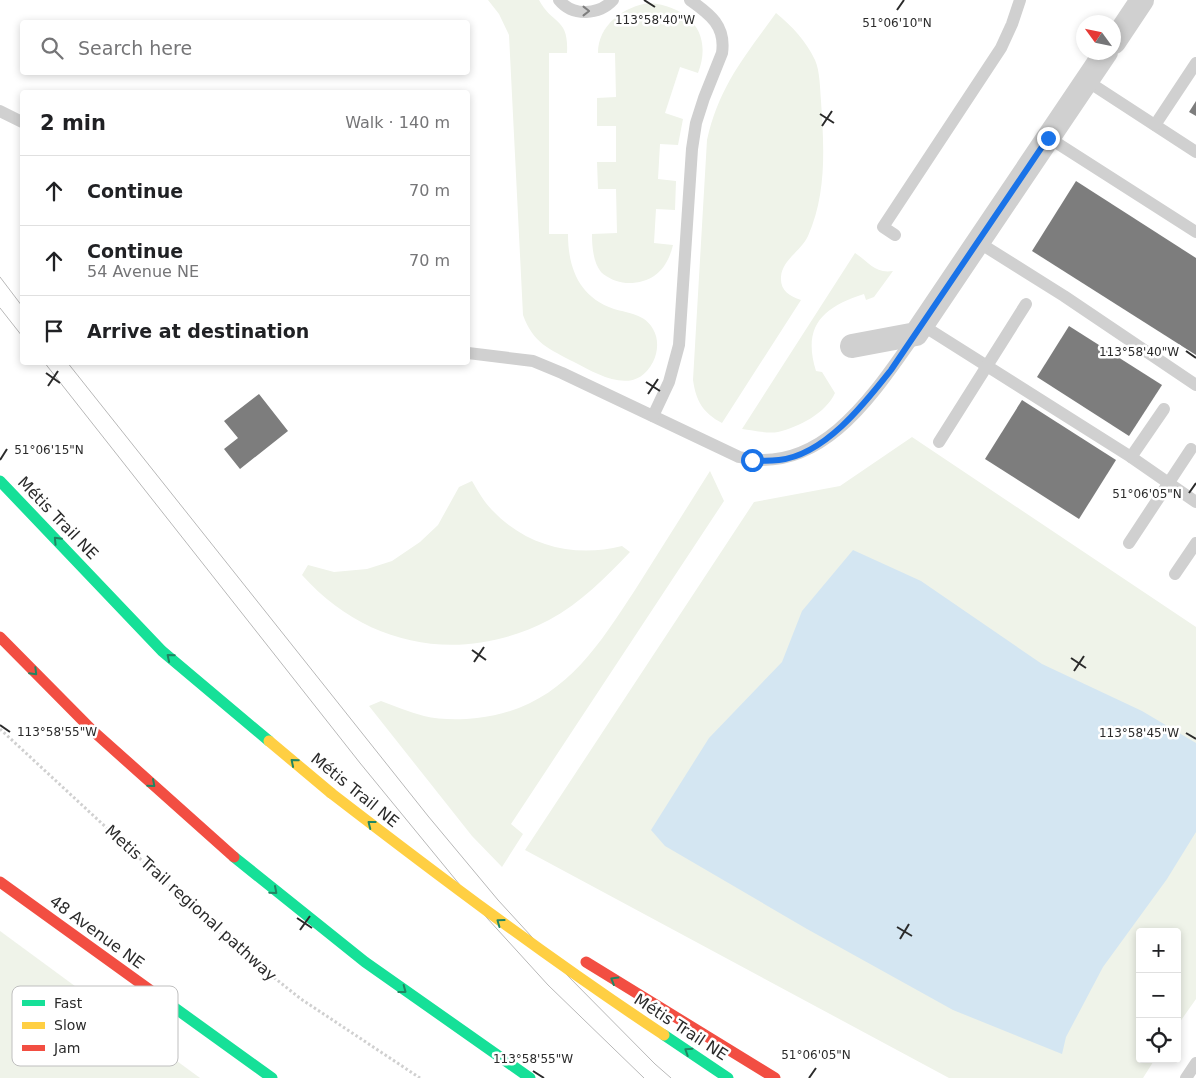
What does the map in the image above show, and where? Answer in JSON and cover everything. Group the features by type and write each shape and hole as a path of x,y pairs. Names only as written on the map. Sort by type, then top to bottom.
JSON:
{"main road":[{"name":"Métis Trail NE","path":"0,481 162,651 331,793 440,877 582,981 728,1078"},
{"path":"0,638 106,744 299,912 461,1033 530,1078"},
{"name":"48 Avenue NE","path":"0,882 144,986"},
{"path":"540,950 572,954 775,1078"},
{"name":"48 Avenue NE","path":"178,1010 272,1078"}],"street":[{"path":"1121,32 1142,0"},
{"path":"852,346 919,330 1101,60"}],"lane":[{"path":"559,0 572,10 585,12 597,10 613,0"},
{"path":"653,416 669,382 679,345 694,140 704,98 722,53 724,42 722,31 717,23 708,12 690,0"},
{"path":"895,235 883,227 1001,48 1020,0"},
{"path":"1155,125 1196,63"},
{"path":"1087,81 1196,152"},
{"path":"0,111 20,121"},
{"path":"1048,138 1196,232"},
{"path":"978,242 1064,296 1196,385"},
{"path":"939,442 988,368 1026,304"},
{"path":"470,353 532,361 653,416 739,458 780,460 800,455 820,444 868,400 919,330 988,368 1131,457 1196,502"},
{"path":"1131,457 1164,409"},
{"path":"1129,543 1191,449"},
{"path":"1175,574 1196,544"},
{"path":"1186,1078 1196,1063"}],"path":[{"name":"Metis Trail regional pathway","path":"0,729 233,945 301,999 420,1078"}],"shaded area":[{"path":"488,0 539,0 549,14 559,22 565,33 567,53 549,53 549,234 568,234 573,270 584,289 592,297 614,309 641,317 650,324 655,333 657,350 653,362 645,373 637,379 627,381 605,377 557,353 537,339 527,325 523,315 509,35 499,14"},
{"path":"650,3 676,10 695,25 700,35 702,59 698,73 680,67 665,113 683,119 678,145 660,144 658,179 676,181 675,210 656,209 654,243 673,245 670,254 667,262 651,278 635,283 626,283 612,279 601,272 596,264 593,249 592,234 617,233 616,189 598,189 597,162 616,162 616,126 597,126 597,98 616,97 615,53 598,53 602,34 614,19 631,8"},
{"path":"776,13 803,40 817,64 820,80 823,135 821,187 814,220 808,236 782,271 782,286 786,292 801,300 722,423 701,406 693,380 707,140 718,103 734,72"},
{"path":"855,253 881,271 893,271 874,297 866,300 864,294 837,305 827,312 814,330 812,355 816,371 822,372 835,393 831,400 819,413 803,423 786,430 769,433 742,429"},
{"path":"912,437 1196,627 1196,999 1181,1020 1181,928 1136,928 1136,1063 1152,1063 1143,1078 949,1078 525,850 754,502 840,486"},
{"path":"710,471 724,501 511,824 523,834 502,867 472,836 369,706 381,701 430,717 471,719 505,712 530,703 552,690 571,674 604,635 635,590"},
{"path":"472,481 492,510 505,522 535,540 569,549 604,549 622,546 630,552 582,598 549,620 516,634 483,642 450,645 418,642 386,633 356,619 328,600 302,575 308,565 334,572 367,569 392,561 420,542 438,525 459,487"},
{"path":"0,931 75,986 12,986 12,1066 178,1066 178,1062 200,1078 0,1078"}],"water":[{"path":"853,550 921,581 1042,664 1142,711 1196,743 1196,832 1167,879 1103,967 1066,1037 1062,1054 953,1010 807,929 665,846 651,830 709,738 782,662 802,611"}],"building":[{"path":"1196,101 1196,116 1189,112"},
{"path":"1076,181 1196,258 1196,355 1032,251"},
{"path":"1069,326 1162,385 1129,436 1037,377"},
{"path":"259,394 288,431 240,469 224,449 238,438 224,421"},
{"path":"1022,400 1116,460 1079,519 985,459"}],"tram line":[{"path":"0,277 20,303"},
{"path":"0,308 20,333"},
{"path":"46,365 360,763 487,918 548,985 644,1078"},
{"path":"69,365 428,816 498,900 564,972 671,1078"}],"traffic: fast":[{"path":"0,481 162,651 269,741"},
{"path":"234,857 365,962 530,1078"},
{"path":"178,1010 272,1078"},
{"path":"664,1035 728,1078"}],"traffic: slow":[{"path":"269,741 331,793"},
{"path":"331,793 495,917 664,1035"}],"traffic: jam":[{"path":"0,637 93,731 234,857"},
{"path":"0,882 144,986"},
{"path":"586,962 775,1078"}],"route":[{"path":"752,460 780,460 800,455 820,444 843,425 868,400 891,370 1048,138"}]}
